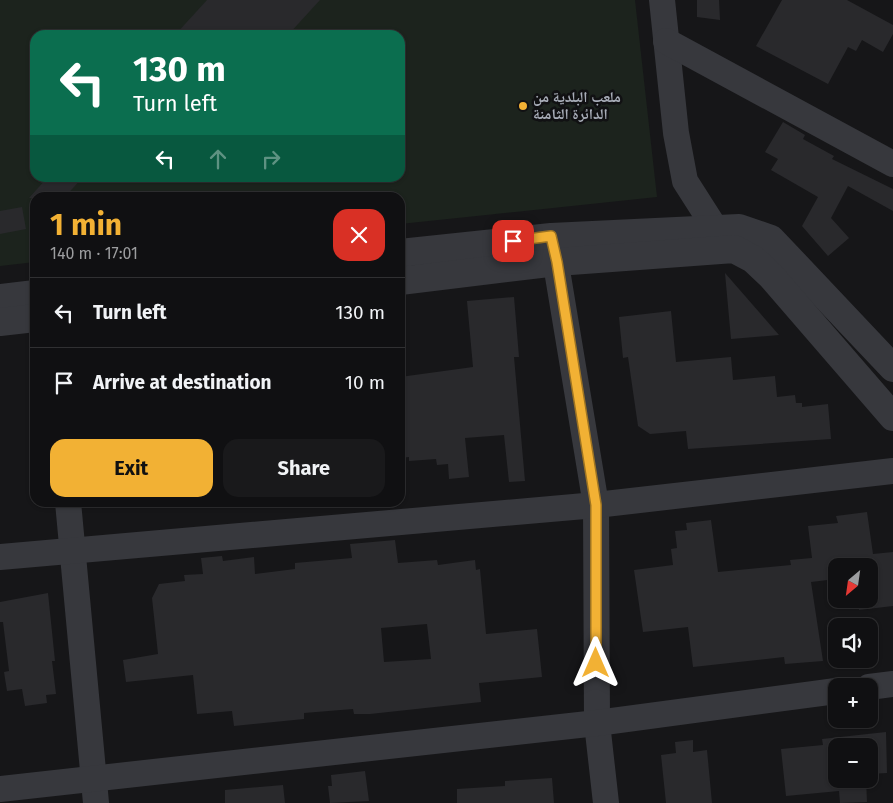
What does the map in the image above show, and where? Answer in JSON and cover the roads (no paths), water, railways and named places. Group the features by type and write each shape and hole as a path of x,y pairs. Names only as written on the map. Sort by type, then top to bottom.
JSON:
{"street":[{"path":"662,0 676,133 685,181 715,228"},
{"path":"666,42 893,164"},
{"path":"405,280 554,249 715,228 739,228 771,240 893,368"},
{"path":"554,249 596,505 596,723 606,803"},
{"path":"405,254 554,249 734,249 753,259 777,283 893,418"},
{"path":"0,298 30,295"},
{"path":"0,322 30,319"},
{"path":"0,557 73,549 596,505 893,471"},
{"path":"69,507 94,791"},
{"path":"878,686 893,684"},
{"path":"0,789 94,791 828,692"}],"place":[{"name":"ملعب البلدية من الدائرة الثامنة","path":"523,106"}]}
